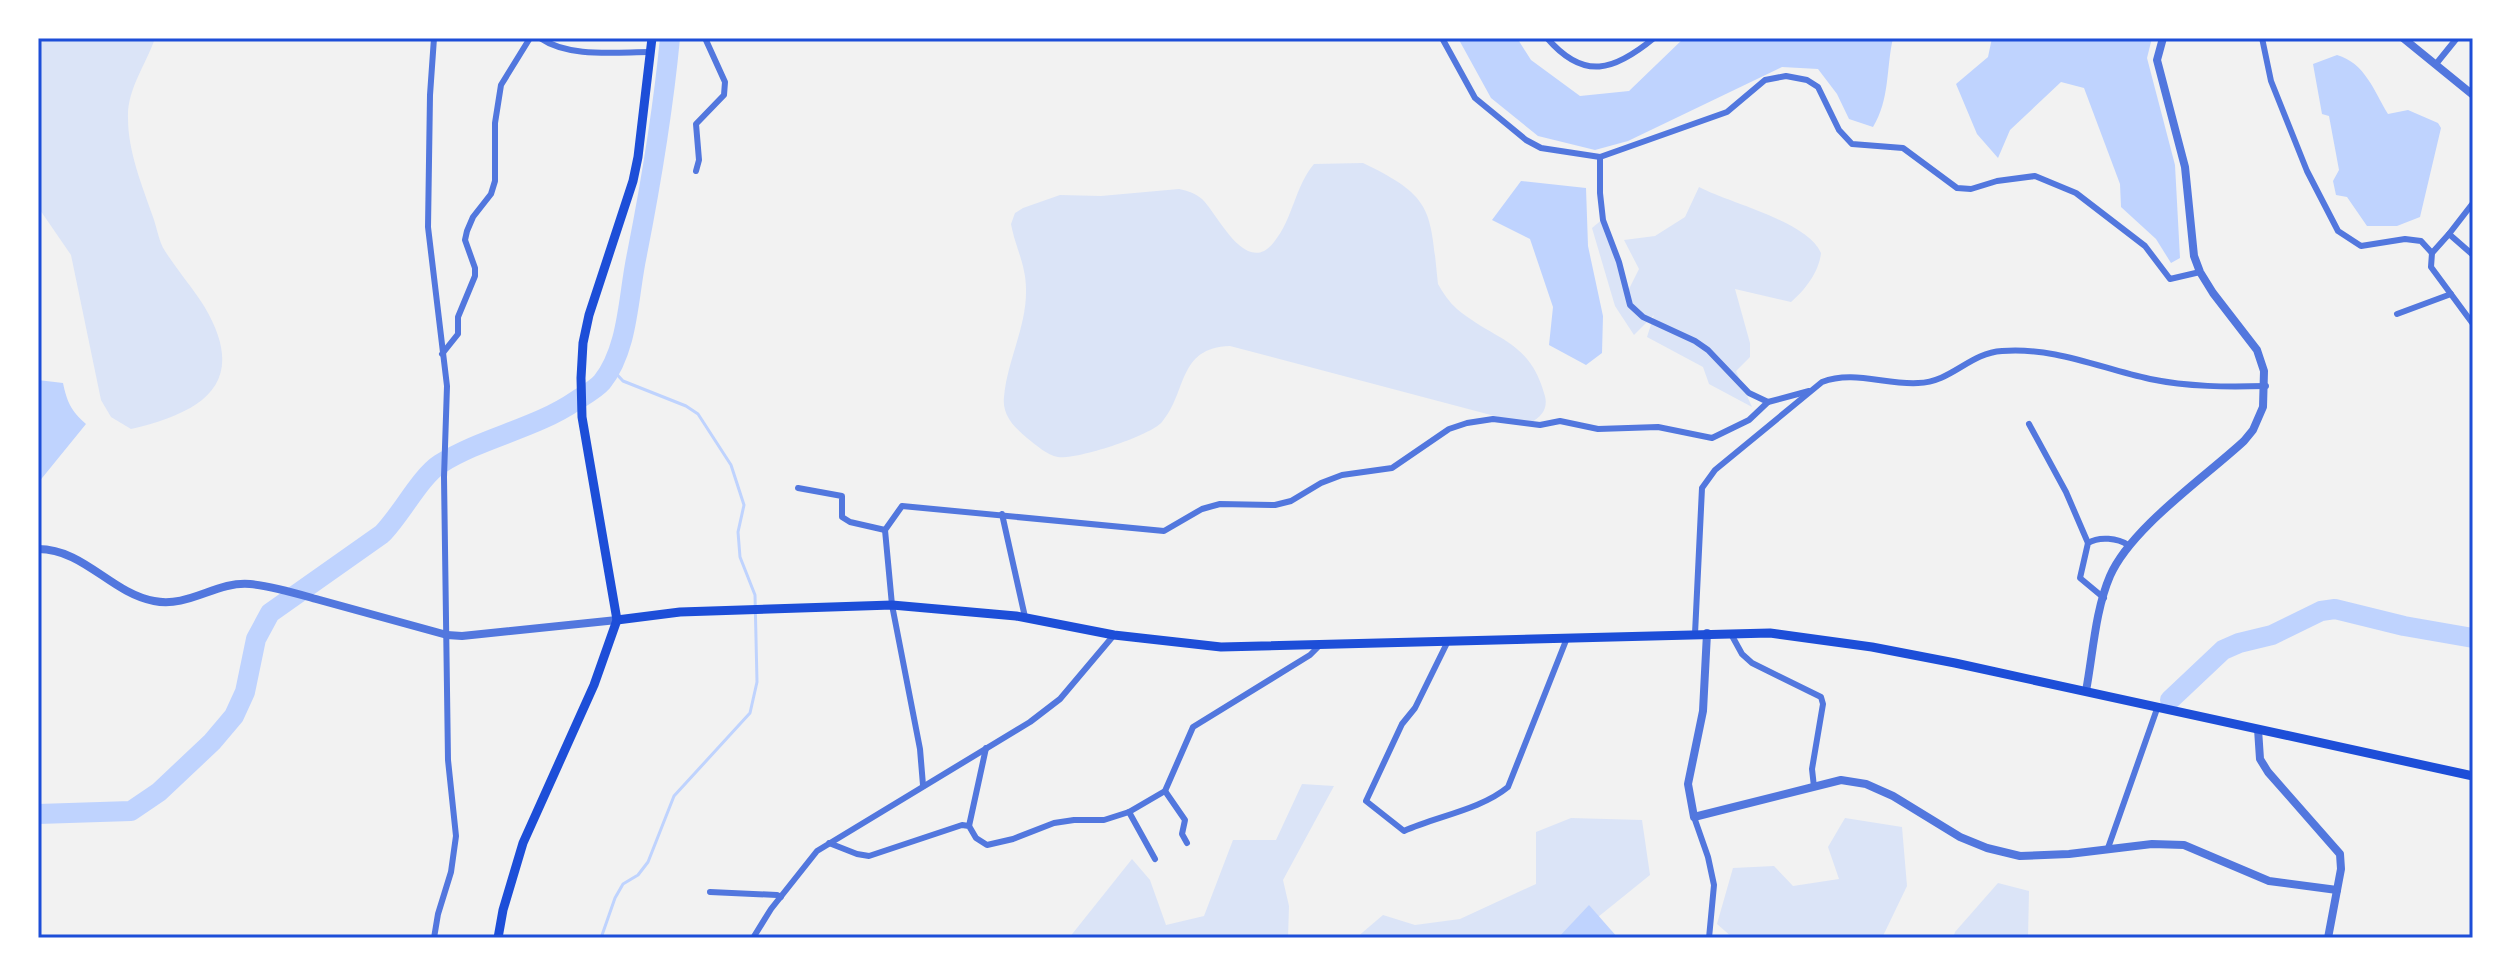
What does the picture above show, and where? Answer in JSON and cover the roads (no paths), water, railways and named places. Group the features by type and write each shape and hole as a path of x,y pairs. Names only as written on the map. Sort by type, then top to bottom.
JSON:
{"main road":[{"path":"498,938 523,843 594,685 617,620 582,417 583,343 589,315 636,169 652,38"},
{"path":"617,620 680,612 892,605 1025,617 1114,635 1221,647 1318,647 1770,633 1872,647 2473,776"}],"street":[{"path":"434,38 428,227 447,386 444,473 448,760 456,836 451,872 434,938"},
{"path":"442,354 458,334 458,317 475,276 465,240 473,217 491,194 495,181 495,123 501,85 530,38"},
{"path":"540,38 575,49 650,52"},
{"path":"696,171 699,160 696,124 724,95 725,82 705,38"},
{"path":"1442,38 1475,98 1526,140 1541,148 1600,157 1727,112 1765,80 1786,76 1807,80 1818,87 1839,130 1852,144 1903,148 1957,188 1971,189 1997,181 2035,176 2076,193 2112,218 2145,246 2170,279 2200,272"},
{"path":"1547,38 1560,53 1588,68 1604,67 1621,60 1654,38"},
{"path":"2086,691 2109,578 2128,545 2244,441 2259,420 2266,386 2257,350 2213,293 2194,256 2185,167 2157,60 2163,38"},
{"path":"2262,38 2271,81 2307,171 2338,231 2361,246 2405,239 2421,241 2432,253"},
{"path":"2403,38 2473,95"},
{"path":"2436,64 2457,38"},
{"path":"1600,157 1603,220 1619,262 1630,305 1643,317 1695,341 1749,393 1768,402"},
{"path":"2473,203 2432,253 2431,267 2473,324"},
{"path":"2449,234 2473,255"},
{"path":"2397,314 2451,294"},
{"path":"1695,634 1702,488 1715,470 1809,391 1835,377 1902,383 1931,382 1943,379 1973,360 2000,351 2068,355 2153,380 2211,388 2266,386"},
{"path":"923,785 918,734 892,605 885,530 902,506 1164,531 1202,509 1220,504 1275,505 1291,501 1321,483 1342,475 1392,468 1449,429 1467,423 1493,419 1540,425 1560,421 1598,429 1658,427 1712,438 1749,420 1768,402 1809,391"},
{"path":"2029,424 2066,492 2088,543 2080,578 2104,598"},
{"path":"798,488 842,496 842,517 850,522 885,530"},
{"path":"1002,514 1025,617"},
{"path":"2088,543 2094,539 2120,540 2128,545"},
{"path":"38,549 70,555 139,597 159,602 184,602 247,583 447,635 617,620"},
{"path":"1707,633 1703,711 1688,784 1694,817 1714,885 1709,938"},
{"path":"1730,633 1742,654 1752,663 1821,697 1823,704 1812,769 1814,787"},
{"path":"753,938 807,861 829,843 1030,722 1060,699 1114,635"},
{"path":"1448,641 1415,708 1398,731 1366,801 1404,831 1428,820 1456,815 1508,787 1567,638"},
{"path":"986,748 969,826 976,838 987,845 1013,839 1054,823 1104,820 1129,812 1165,791 1193,727 1310,655 1318,647"},
{"path":"2108,848 2158,706"},
{"path":"2258,729 2260,759 2268,772 2340,854 2341,869 2328,938"},
{"path":"1694,817 1841,780 1866,784 1893,796 1960,837 2020,856 2069,854 2152,844 2184,845 2269,881 2337,890"},
{"path":"1165,791 1185,820 1182,834 1187,843"},
{"path":"1129,812 1155,859"},
{"path":"829,843 869,856 946,829 969,826"},
{"path":"710,892 781,897"}],"water":[{"path":"1458,38 1517,38 1531,60 1580,96 1629,91 1684,38 1893,38 1885,95 1873,127 1849,119 1837,94 1818,69 1782,67 1628,141 1595,150 1538,136 1491,98"},
{"path":"1992,38 2152,38 2147,58 2175,165 2180,258 2171,263 2156,239 2121,207 2120,184 2084,88 2061,82 2010,130 1998,158 1977,134 1956,84 1988,57"},
{"path":"2337,55 2362,71 2388,114 2408,110 2438,123 2441,128 2420,217 2397,226 2367,226 2347,197 2336,195 2333,181 2339,170 2329,116 2322,114 2313,64"},
{"path":"1521,181 1586,188 1588,246 1603,316 1602,353 1586,365 1549,345 1553,307 1530,239 1492,220"},
{"path":"38,380 63,383 70,406 86,424 38,483"},
{"path":"1589,905 1618,938 1558,938"}],"waterway":[{"path":"38,814 131,811 159,792 212,742 234,716 245,692 256,639 270,613 382,534 425,478 440,464 561,410 602,382 623,337 656,147 670,38"},
{"path":"601,938 623,884 638,875 648,862 674,796 750,713 757,682 755,595 740,557 738,532 744,505 731,465 698,414 686,406 623,381 610,367"},
{"path":"2170,700 2223,650 2272,635 2321,611 2335,609 2404,626 2473,638"}]}
